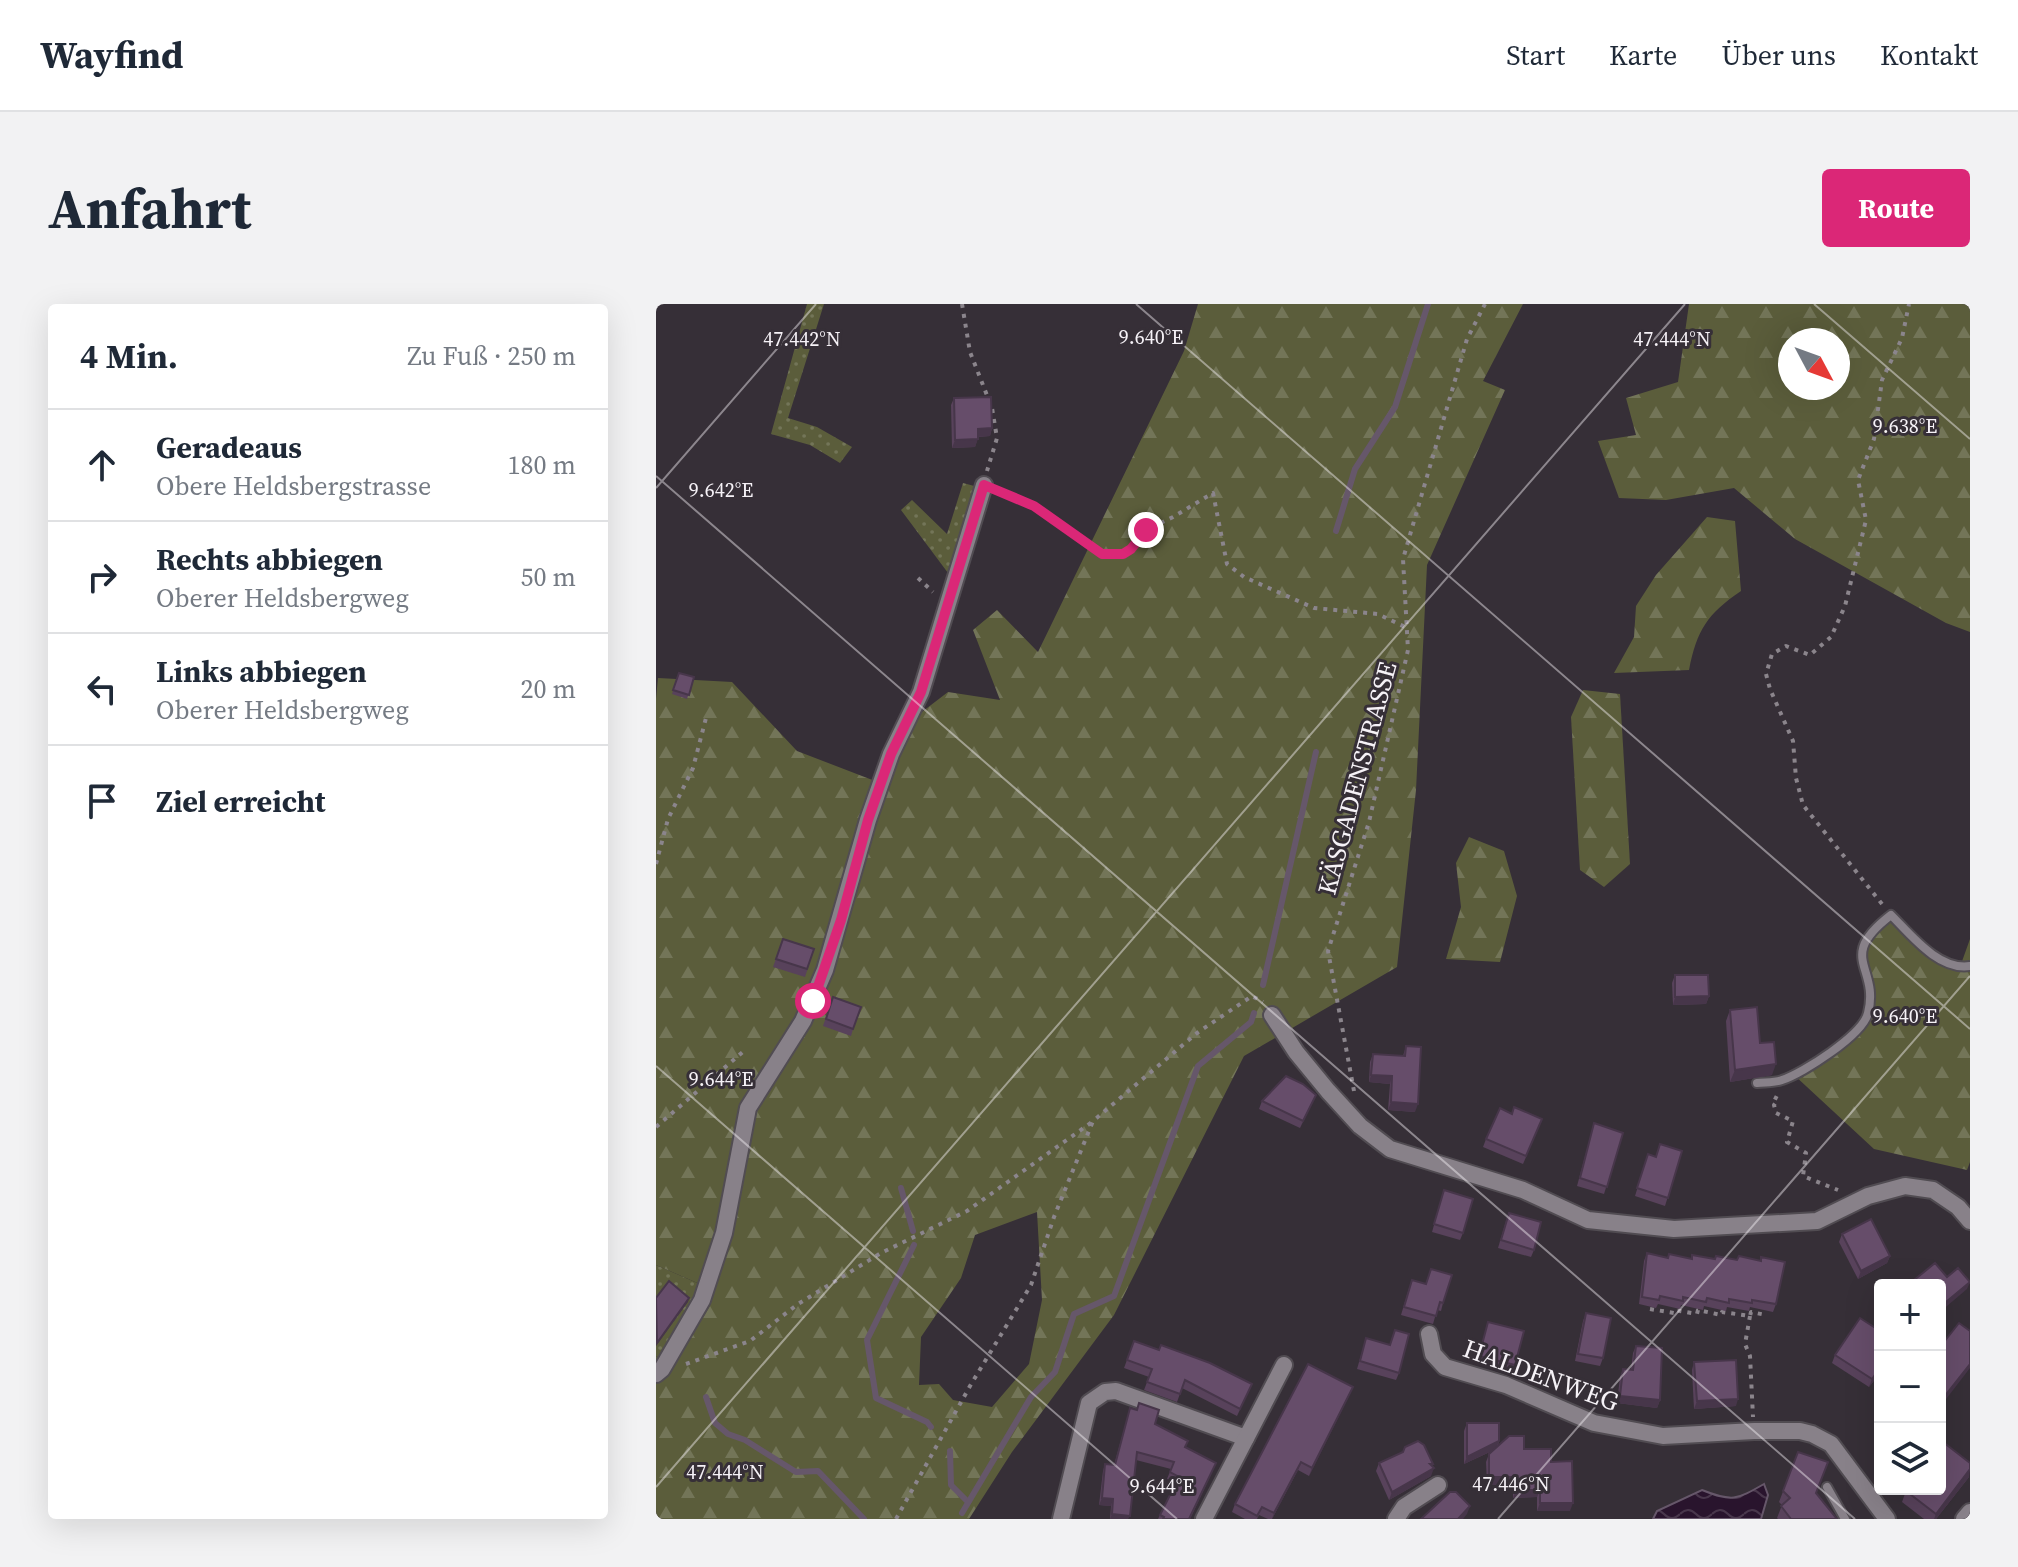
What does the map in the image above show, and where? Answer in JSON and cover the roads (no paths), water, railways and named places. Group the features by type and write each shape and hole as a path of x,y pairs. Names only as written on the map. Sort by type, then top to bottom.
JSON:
{"street":[{"path":"659,1372 702,1300 707,1286 724,1233 748,1108 803,1021 825,970 868,820 891,754 921,692 984,485"},
{"path":"1272,1015 1303,1061 1360,1126 1390,1149 1523,1190 1588,1220 1674,1229 1817,1221 1868,1196 1905,1186 1933,1190 1958,1207 1970,1221"},
{"name":"HALDENWEG","path":"1429,1334 1433,1354 1445,1367 1515,1388 1594,1423 1663,1436 1800,1431 1821,1438 1831,1444 1887,1519"},
{"path":"1204,1519 1284,1365"},
{"path":"1061,1519 1089,1403 1105,1392 1116,1391 1246,1438"},
{"path":"1396,1519 1404,1507 1438,1485"},
{"path":"1964,1519 1970,1512"}],"lane":[{"path":"1757,1083 1781,1080 1825,1056 1853,1034 1868,1017 1871,998 1860,954 1866,938 1891,915 1943,961 1960,967 1970,966"},
{"path":"1827,1487 1845,1519"}],"water":[{"path":"1764,1484 1768,1495 1761,1519 1653,1519 1657,1511 1702,1490 1734,1498"}],"waterway":[{"path":"1336,531 1355,469 1395,407 1428,304"},
{"path":"1263,985 1316,752"},
{"path":"962,1513 1031,1397 1055,1372 1074,1314 1114,1296 1198,1066 1251,1022 1254,1013"},
{"path":"901,1188 913,1231"},
{"path":"914,1245 867,1340 876,1398 927,1422 931,1427"},
{"path":"706,1397 715,1423 728,1434 745,1440 796,1472 818,1471 864,1519"},
{"path":"950,1451 951,1485 968,1502"}]}
